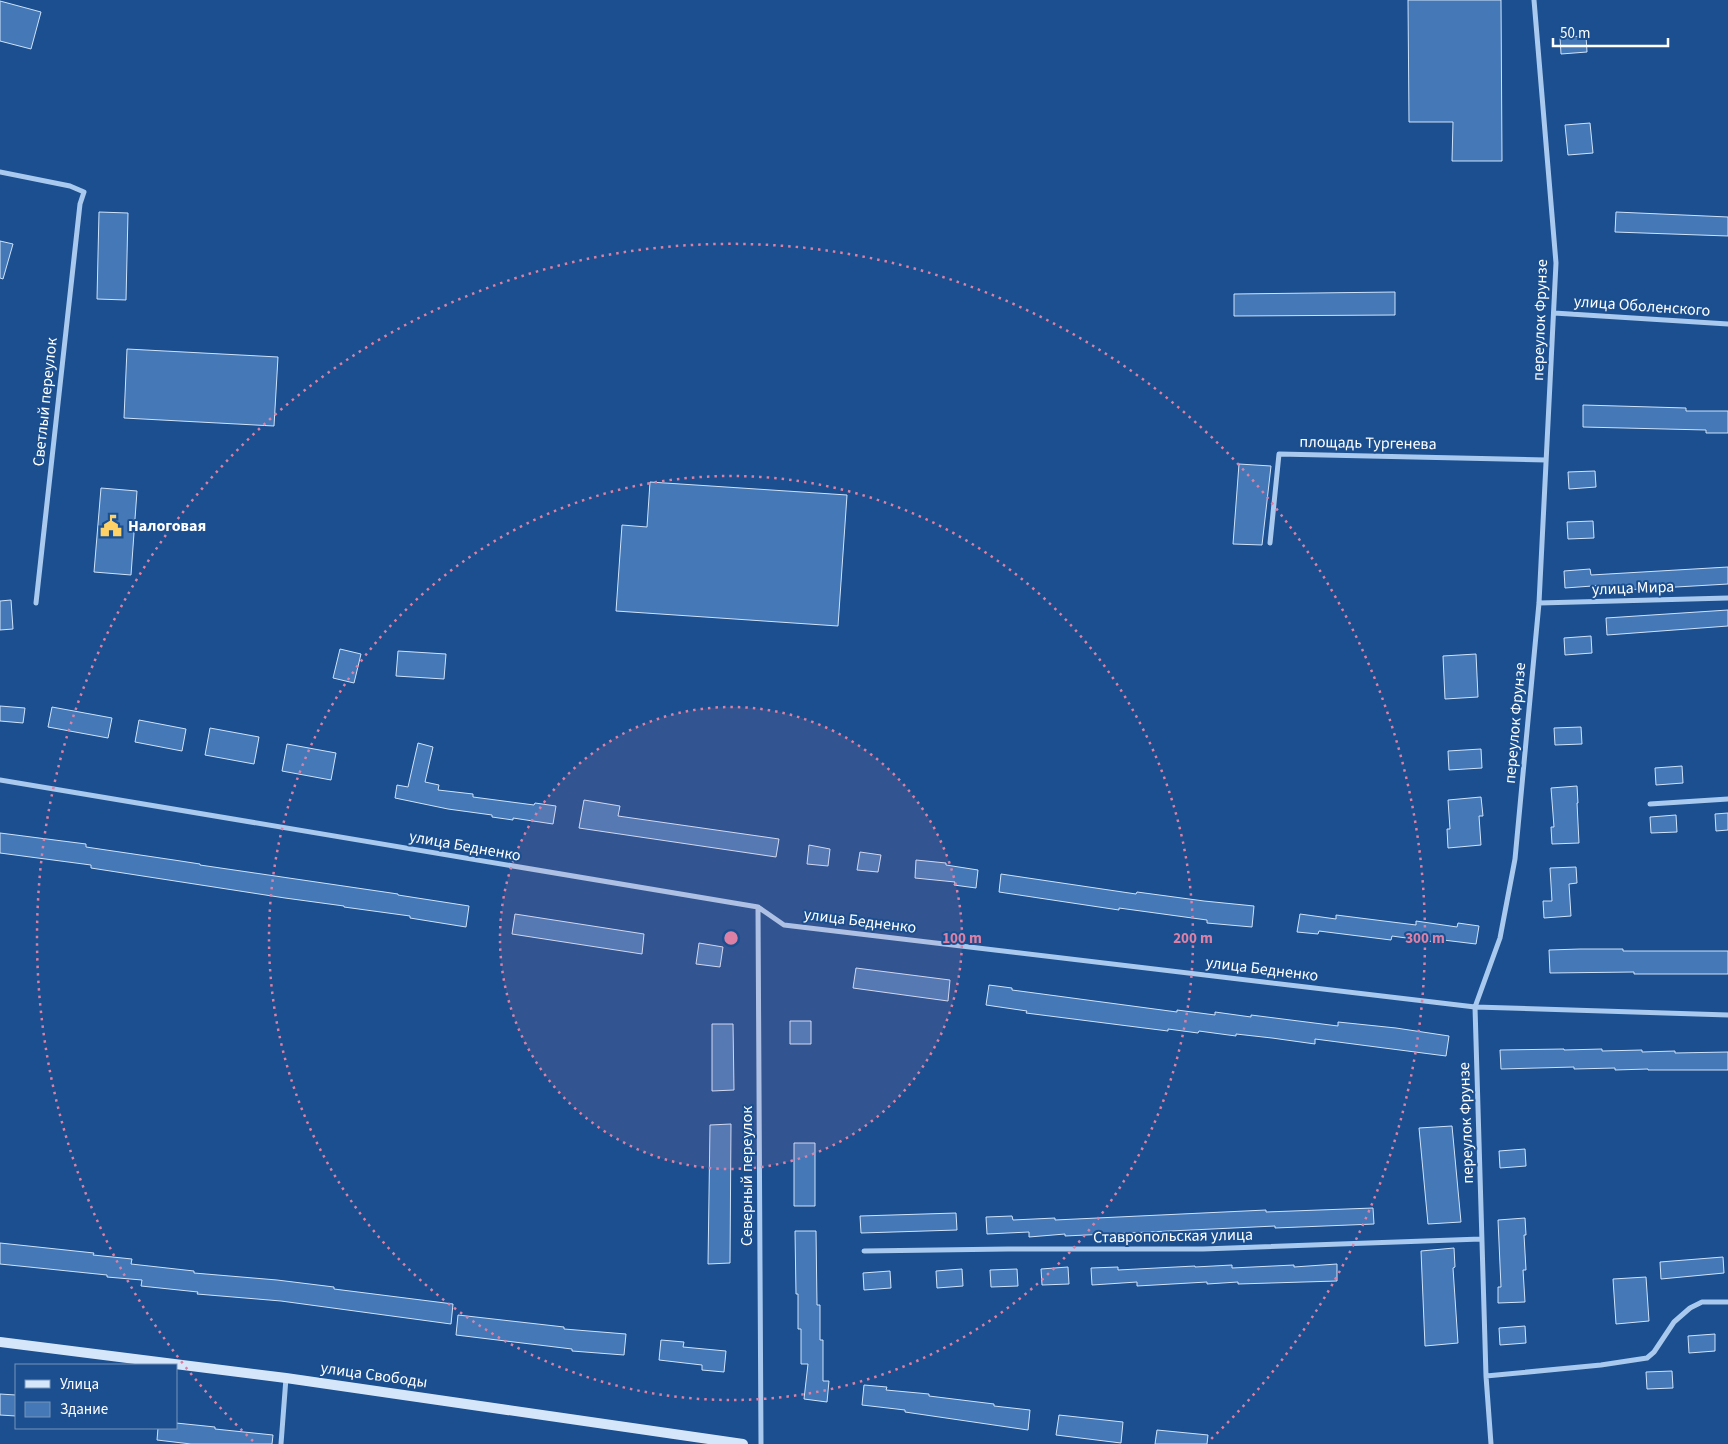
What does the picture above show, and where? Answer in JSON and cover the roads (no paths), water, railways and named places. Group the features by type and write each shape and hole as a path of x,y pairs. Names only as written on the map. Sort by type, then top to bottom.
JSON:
{"main road":[{"name":"улица Свободы","path":"0,1342 175,1364"},
{"name":"улица Свободы","path":"178,1364 286,1378 743,1444"}],"street":[{"name":"переулок Фрунзе","path":"1491,1444 1486,1376 1475,1007 1500,938 1515,859 1539,603 1556,262 1534,0"},
{"name":"Светлый переулок","path":"0,172 70,186 84,192 80,204 36,603"},
{"name":"улица Оболенского","path":"1554,312 1728,324"},
{"name":"площадь Тургенева","path":"1270,543 1280,454 1546,460"},
{"name":"улица Мира","path":"1539,603 1728,598"},
{"name":"улица Бедненко","path":"0,780 758,907 784,925 1475,1007 1728,1014"},
{"path":"1650,804 1728,798"},
{"name":"Северный переулок","path":"758,907 761,1444"},
{"name":"Ставропольская улица","path":"864,1251 1008,1249 1203,1250 1482,1239"},
{"path":"1486,1376 1592,1366 1647,1358 1654,1352 1674,1322 1690,1308 1702,1302 1728,1302"},
{"path":"281,1444 286,1378"}],"place":[{"name":"Налоговая","path":"111,526"}]}
